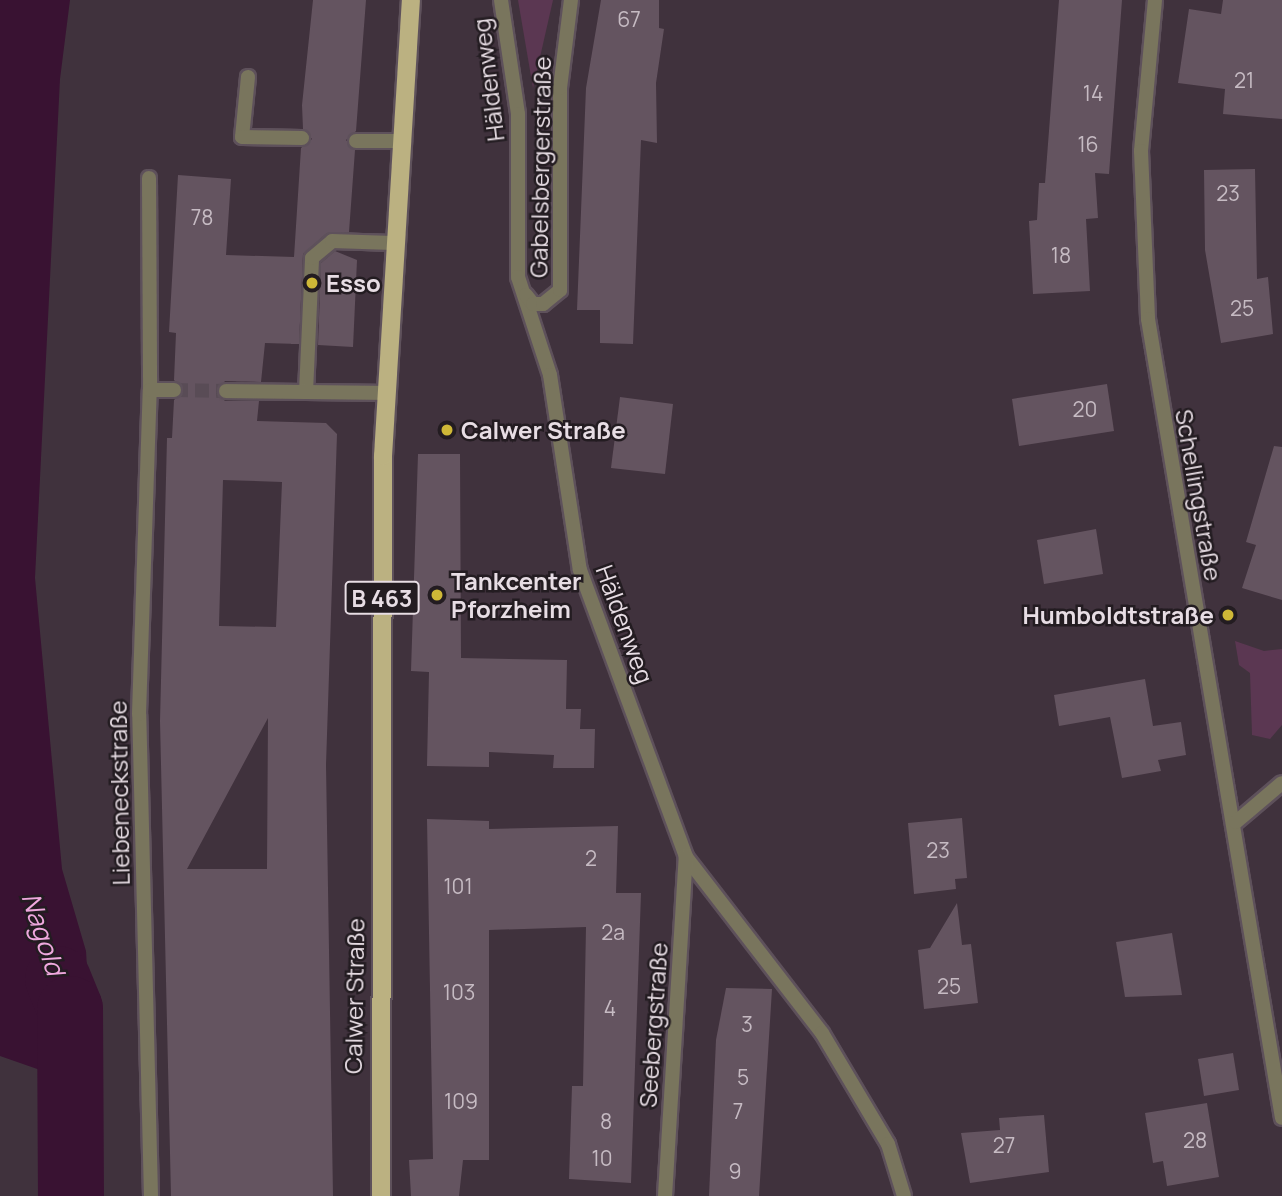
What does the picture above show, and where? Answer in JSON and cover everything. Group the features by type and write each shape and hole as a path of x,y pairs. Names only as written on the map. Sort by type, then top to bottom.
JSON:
{"main road":[{"name":"Calwer Straße","path":"381,1196 385,393 399,141 411,0"}],"street":[{"name":"Häldenweg","path":"501,0 519,114 518,277 550,375 580,570 686,857 822,1033 888,1144 904,1196"},
{"name":"Gabelsbergerstraße","path":"525,292 533,304 544,304 560,290 560,100 571,0"},
{"name":"Schellingstraße","path":"1154,0 1141,151 1148,319 1236,822 1282,1118"},
{"path":"248,77 242,137 302,138"},
{"path":"356,141 399,141"},
{"name":"Liebeneckstraße","path":"149,178 150,390 139,714 151,1196"},
{"path":"306,392 312,258 332,241 393,243"},
{"path":"150,390 174,390"},
{"path":"226,391 385,393"},
{"path":"1236,822 1282,783"},
{"name":"Seebergstraße","path":"665,1196 686,857"}],"shaded area":[{"path":"518,0 553,0 533,88"},
{"path":"1235,641 1264,651 1282,649 1282,725 1270,739 1252,735 1250,673 1239,665"}],"water":[{"path":"0,0 70,0 60,79 35,578 62,869 86,951 93,1068 43,1071 0,1056"}],"building":[{"path":"313,0 366,0 356,131 346,140 355,150 349,232 327,233 303,254 299,344 265,343 261,382 225,381 216,392 225,401 259,401 257,421 326,423 337,434 326,765 333,1196 171,1196 160,721 167,438 172,438 174,400 184,391 174,380 176,333 169,332 178,175 231,179 226,255 294,257 301,148 312,139 303,129 302,105","holes":["223,480 282,482 276,627 219,626","268,718 267,869 187,869"]},
{"path":"601,0 659,0 659,28 664,29 656,83 657,143 641,140 633,344 600,343 600,310 577,310 586,88"},
{"path":"1059,0 1122,0 1109,174 1095,173 1098,218 1086,219 1090,291 1033,294 1029,221 1037,220 1039,183 1045,183"},
{"path":"1223,0 1282,0 1282,119 1223,114 1225,89 1178,83 1189,9 1221,14"},
{"path":"1255,169 1257,279 1268,277 1273,334 1221,343 1205,250 1204,170"},
{"path":"335,251 357,260 353,347 318,345 321,263"},
{"path":"1107,384 1114,431 1019,446 1012,399"},
{"path":"620,397 673,404 665,474 611,468"},
{"path":"1274,446 1282,447 1282,600 1242,588 1256,545 1246,542"},
{"path":"418,454 460,454 461,658 567,660 566,709 581,709 580,729 595,729 594,768 553,768 554,755 489,752 489,767 427,766 429,672 411,671"},
{"path":"1096,529 1103,574 1044,584 1037,540"},
{"path":"1145,679 1153,726 1181,722 1186,755 1158,760 1161,771 1122,778 1110,717 1059,726 1054,695"},
{"path":"962,818 967,878 955,879 956,889 914,894 908,823"},
{"path":"427,819 489,821 489,829 618,826 616,893 641,893 631,1183 569,1179 572,1086 583,1086 586,927 489,930 489,1160 463,1160 459,1196 411,1196 409,1160 433,1159"},
{"path":"957,903 962,945 971,944 978,1003 924,1009 918,950 930,948"},
{"path":"1172,933 1182,995 1125,997 1116,942"},
{"path":"726,988 772,989 759,1196 709,1196 716,1040"},
{"path":"1233,1053 1239,1090 1204,1096 1198,1059"},
{"path":"1207,1103 1219,1177 1167,1186 1163,1161 1153,1163 1145,1113"},
{"path":"1044,1115 1049,1172 970,1183 961,1133 1000,1130 999,1118"}],"waterway":[{"name":"Nagold","path":"58,979 70,1009 71,1196"}],"tunnel":[{"path":"174,390 226,391"}],"place":[{"name":"Esso","path":"312,283"},
{"name":"Calwer Straße","path":"447,430"},
{"name":"Tankcenter Pforzheim","path":"437,595"},
{"name":"Humboldtstraße","path":"1228,615"}]}
